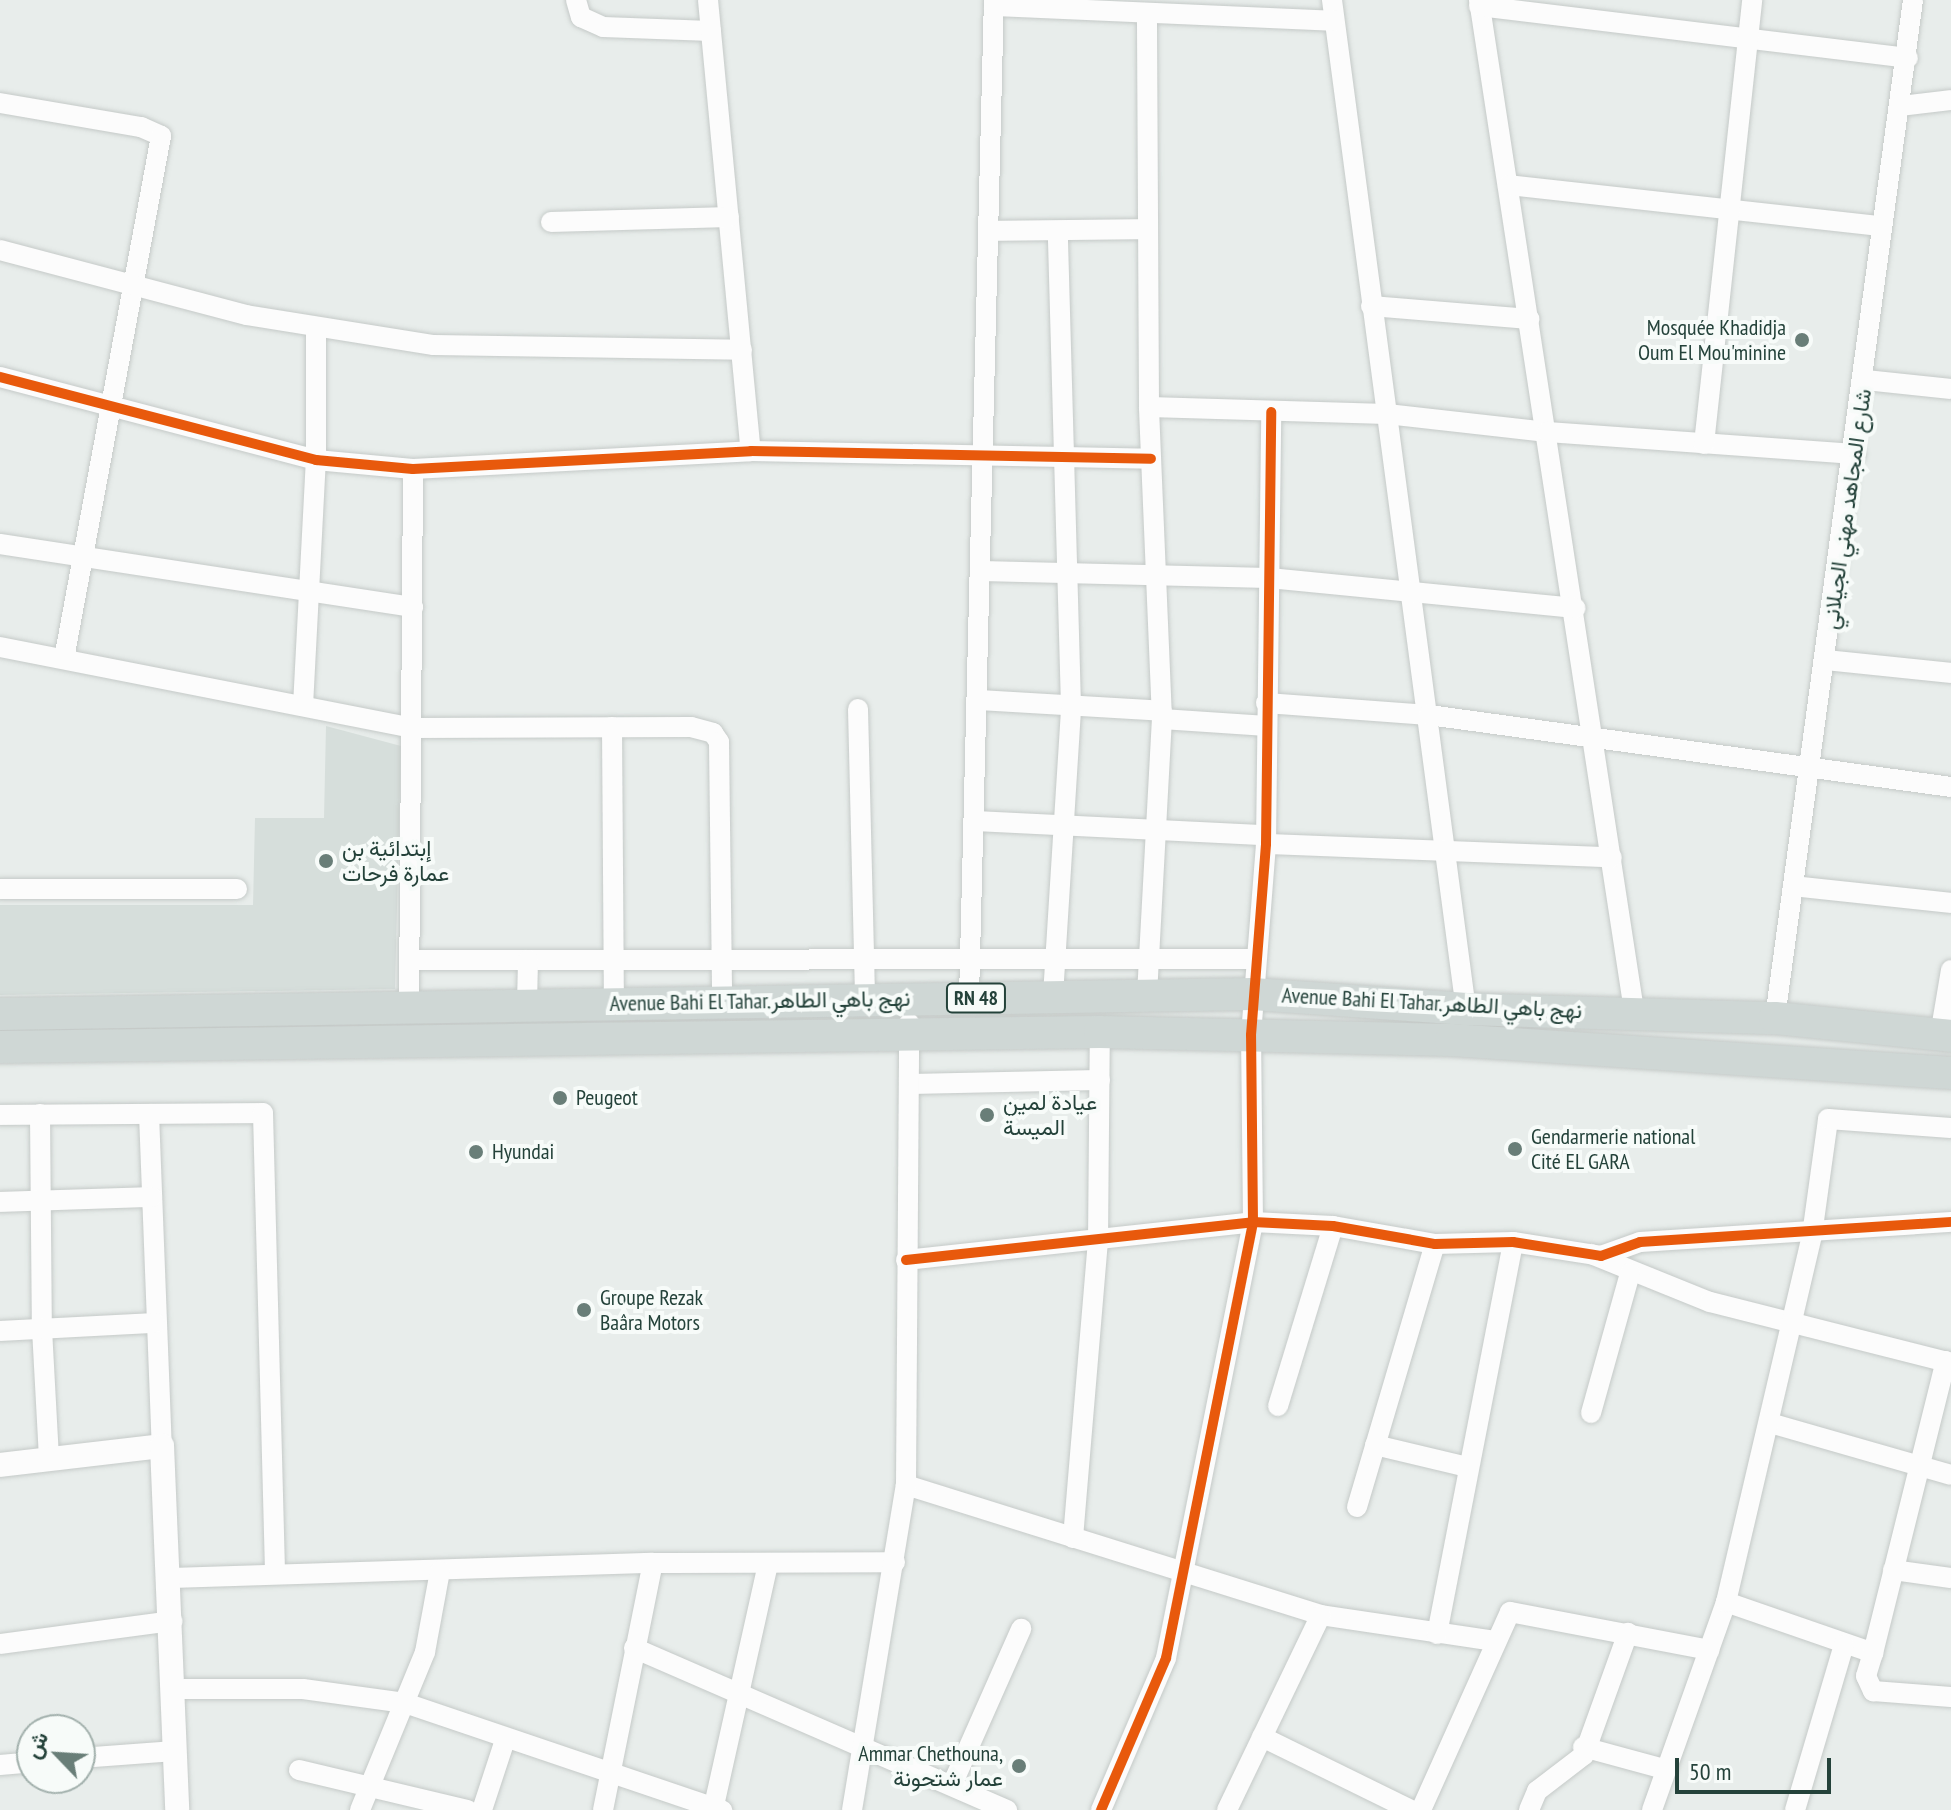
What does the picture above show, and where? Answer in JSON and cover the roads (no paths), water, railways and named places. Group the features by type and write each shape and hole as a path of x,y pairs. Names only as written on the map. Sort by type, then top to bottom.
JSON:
{"main road":[{"name":"Avenue Bahi El Tahar,نهج باهي الطاهر","path":"0,1014 409,1005 1253,994 1466,1009 1634,1011 1775,1018 1946,1035"},
{"name":"Avenue Bahi El Tahar,نهج باهي الطاهر","path":"0,1047 1100,1032 1689,1052 1951,1073"}],"street":[{"path":"576,0 578,14 596,25 711,31"},
{"path":"708,0 751,451"},
{"path":"1704,444 1752,0"},
{"name":"شارع المجاهد مهني الجيلاني","path":"1775,1018 1866,380 1882,226 1908,58 1913,0"},
{"path":"969,998 979,700 994,3 1147,13 1333,10 1371,306 1413,591 1466,1009"},
{"path":"1634,1011 1576,608 1479,3 1908,58"},
{"path":"1147,13 1149,407 1162,715 1147,995"},
{"path":"1901,106 1951,100"},
{"path":"0,103 141,127 161,136 64,659"},
{"path":"1508,185 1882,226"},
{"path":"551,222 729,217"},
{"path":"989,231 1148,229"},
{"path":"1053,996 1071,706 1058,232"},
{"path":"0,250 132,288 316,328 434,345 742,350"},
{"path":"1371,306 1529,319"},
{"path":"303,706 316,460 316,328"},
{"path":"0,377 316,460 413,469 751,451 1151,459"},
{"path":"1866,380 1951,389"},
{"path":"1149,407 1387,414 1547,432 1855,454"},
{"path":"1101,1810 1166,1658 1186,1574 1253,1222 1251,1035 1266,839 1271,412"},
{"path":"409,1005 413,469"},
{"path":"0,544 82,560 413,607"},
{"path":"981,571 1269,578 1576,608"},
{"path":"0,647 412,728 691,727 718,737 722,1001"},
{"path":"1826,660 1951,673"},
{"path":"979,700 1267,726"},
{"path":"1266,703 1429,715 1951,787"},
{"path":"858,709 865,1000"},
{"path":"612,727 614,1003"},
{"path":"975,821 1062,824 1444,851 1612,857"},
{"path":"1793,886 1951,903"},
{"path":"0,889 237,889"},
{"path":"410,960 1256,959"},
{"path":"527,1004 528,960"},
{"path":"1946,1035 1951,970"},
{"path":"852,1810 906,1485 910,999"},
{"path":"1073,1538 1098,1242 1100,1032"},
{"path":"909,1084 1100,1080"},
{"path":"0,1115 263,1113 275,1572"},
{"path":"40,1114 42,1329 49,1458"},
{"path":"149,1114 155,1323 171,1578 177,1810"},
{"path":"1652,1810 1664,1769 1726,1602 1812,1235 1828,1119 1951,1128"},
{"path":"0,1202 152,1197"},
{"path":"906,1260 1098,1242 1253,1222 1333,1226 1435,1244 1513,1242 1601,1256 1640,1242 1812,1235 1951,1222"},
{"path":"1278,1406 1333,1226"},
{"path":"1437,1634 1513,1242"},
{"path":"1357,1507 1435,1244"},
{"path":"1587,1252 1630,1273 1710,1302 1793,1320 1948,1362 1918,1466 1866,1676 1873,1691 1951,1697"},
{"path":"1591,1413 1630,1273"},
{"path":"0,1331 155,1323"},
{"path":"1770,1423 1951,1475"},
{"path":"1375,1445 1467,1467"},
{"path":"0,1465 162,1446"},
{"path":"906,1485 1321,1615 1495,1641"},
{"path":"171,1578 275,1572 440,1571 653,1563 895,1562"},
{"path":"603,1810 653,1563"},
{"path":"172,1689 303,1689 405,1703 505,1740 611,1771 716,1809 768,1564"},
{"path":"1893,1570 1951,1578"},
{"path":"360,1810 405,1703 431,1630 440,1571"},
{"path":"1726,1602 1873,1653"},
{"path":"1421,1810 1507,1614 1513,1611 1709,1650"},
{"path":"1227,1810 1321,1615"},
{"path":"0,1644 172,1621"},
{"path":"952,1785 1021,1629"},
{"path":"1529,1810 1537,1791 1584,1755 1583,1747 1628,1633"},
{"path":"1795,1810 1844,1645"},
{"path":"634,1648 740,1690 1007,1810"},
{"path":"1262,1737 1411,1810"},
{"path":"482,1810 505,1740"},
{"path":"1583,1747 1664,1769"},
{"path":"96,1757 175,1751"},
{"path":"299,1770 372,1783 467,1810"}],"place":[{"name":"Mosquée Khadidja Oum El Mou'minine","path":"1802,340"},
{"name":"إبتدائية بن عمارة فرحات","path":"326,861"},
{"name":"Peugeot","path":"560,1098"},
{"name":"عيادة لمين الميسة","path":"987,1115"},
{"name":"Gendarmerie national Cité EL GARA","path":"1515,1149"},
{"name":"Hyundai","path":"476,1152"},
{"name":"Groupe Rezak Baâra Motors","path":"584,1310"},
{"name":"Ammar Chethouna, عمار شتحونة","path":"1019,1766"}]}
